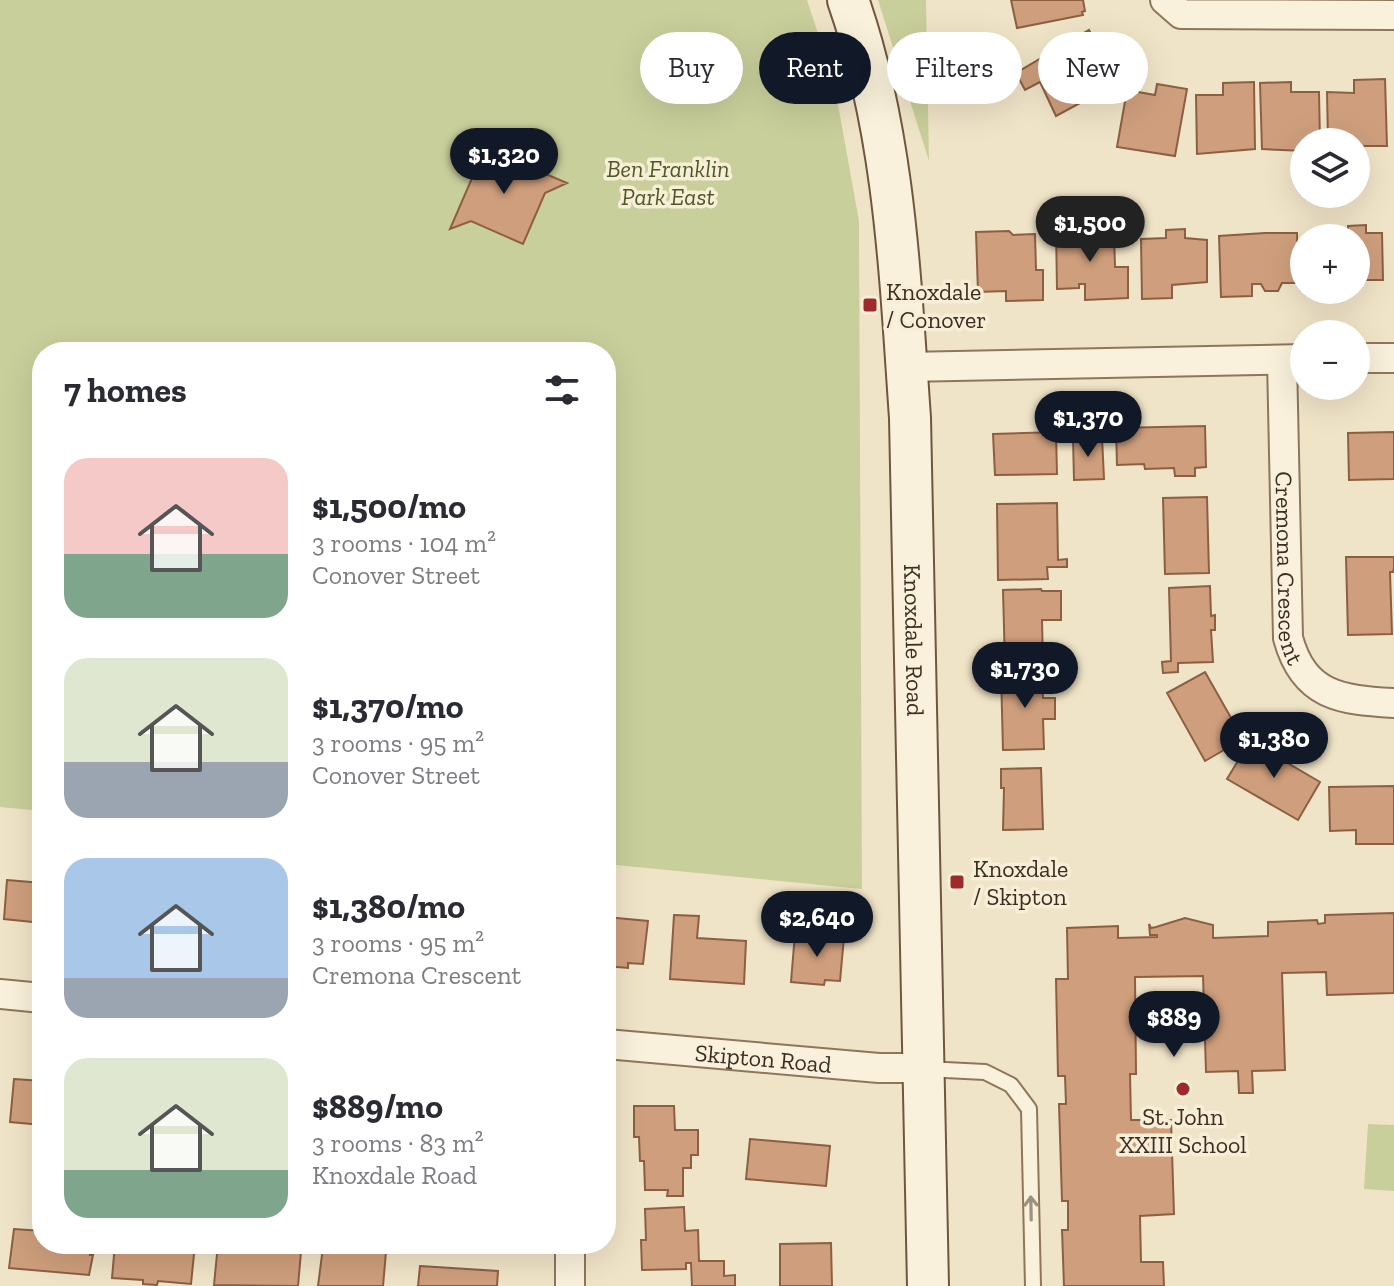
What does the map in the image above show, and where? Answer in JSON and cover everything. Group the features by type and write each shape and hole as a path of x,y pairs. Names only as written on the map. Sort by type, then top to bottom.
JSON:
{"street":[{"name":"Knoxdale Road","path":"848,0 883,129 902,305 910,418 928,1286"},
{"path":"1165,0 1181,14 1394,15"},
{"path":"1370,358 1394,358"},
{"path":"906,367 1290,360"},
{"name":"Cremona Crescent","path":"1292,400 1288,638 1294,658 1306,677 1320,690 1344,698 1394,703"},
{"path":"0,994 32,997"},
{"name":"Skipton Road","path":"616,1045 879,1068 922,1068"},
{"path":"570,1254 570,1286"}],"lane":[{"path":"922,1068 985,1072 1011,1085 1029,1109 1033,1286"}],"green space":[{"name":"Ben Franklin Park East","path":"0,0 807,0 818,32 759,32 759,104 838,104 859,221 862,889 616,865 616,342 32,342 32,810 0,807"},
{"path":"878,0 926,0 927,32 888,32"},
{"path":"911,104 928,104 929,161"},
{"path":"1368,1124 1394,1125 1394,1191 1364,1189"}],"building":[{"path":"1011,0 1083,0 1085,11 1083,15 1017,28"},
{"path":"1038,60 1038,83 1025,90 1022,69"},
{"path":"1385,79 1387,146 1370,146 1370,128 1328,128 1327,92 1354,93 1354,80"},
{"path":"1254,82 1255,149 1197,154 1196,95 1223,95 1223,83"},
{"path":"1291,82 1291,92 1319,92 1320,128 1290,128 1290,150 1262,149 1260,83"},
{"path":"1157,84 1187,89 1175,156 1117,147 1125,104 1148,104 1148,94 1155,95"},
{"path":"1050,104 1078,104 1056,116"},
{"path":"485,148 567,183 545,193 523,244 471,221 450,229"},
{"path":"1093,229 1092,232 1114,232 1115,267 1128,267 1128,298 1085,300 1085,284 1079,284 1079,288 1057,289 1056,230"},
{"path":"1185,229 1185,238 1207,240 1207,282 1172,285 1172,298 1142,299 1141,239 1166,238 1166,230"},
{"path":"1009,231 1013,235 1035,234 1036,270 1043,270 1043,300 1006,301 1006,291 978,292 976,232"},
{"path":"1290,233 1290,283 1282,283 1278,291 1265,291 1261,284 1252,284 1252,296 1221,297 1219,236"},
{"path":"1370,233 1382,233 1383,280 1370,280"},
{"path":"1205,426 1206,467 1195,468 1195,476 1175,476 1174,468 1145,469 1144,464 1117,465 1116,428"},
{"path":"1056,432 1057,474 995,475 993,434"},
{"path":"1394,432 1394,479 1349,480 1348,433"},
{"path":"1102,437 1104,479 1074,480 1073,438"},
{"path":"1207,497 1209,573 1165,574 1163,498"},
{"path":"1057,503 1058,560 1067,559 1067,567 1047,567 1048,579 998,580 997,504"},
{"path":"1346,557 1394,557 1393,572 1390,572 1392,634 1348,635"},
{"path":"1210,586 1211,616 1215,615 1215,630 1211,630 1213,662 1178,663 1178,672 1163,673 1162,662 1171,661 1169,588"},
{"path":"1003,590 1061,591 1061,620 1042,620 1043,664 1005,665"},
{"path":"1038,668 1050,668 1050,678 1042,678 1043,698 1055,698 1055,719 1043,719 1044,749 1003,750 1001,674 1038,673"},
{"path":"1205,672 1243,739 1205,761 1167,693"},
{"path":"1250,741 1320,782 1298,820 1227,779"},
{"path":"1041,768 1043,829 1003,830 1001,769"},
{"path":"1394,786 1394,844 1356,844 1356,830 1330,831 1329,787"},
{"path":"7,880 32,882 32,922 4,919"},
{"path":"1394,913 1394,993 1327,995 1326,972 1282,973 1285,1070 1252,1071 1253,1093 1239,1093 1238,1071 1206,1072 1203,976 1135,977 1136,1074 1130,1074 1131,1120 1171,1120 1174,1214 1140,1216 1141,1262 1163,1262 1164,1286 1064,1286 1062,1230 1068,1230 1068,1201 1062,1201 1059,1104 1066,1104 1065,1076 1058,1076 1056,979 1068,979 1067,928 1118,926 1118,938 1157,937 1150,935 1149,924 1151,928 1185,918 1213,925 1213,938 1268,936 1268,922 1317,920 1318,924 1325,923 1325,915"},
{"path":"674,915 699,916 697,938 746,941 744,984 670,979"},
{"path":"616,918 648,921 643,964 628,963 628,968 616,967"},
{"path":"795,933 844,937 840,981 825,980 824,985 791,982"},
{"path":"14,1079 32,1080 32,1124 10,1122"},
{"path":"634,1106 674,1106 675,1130 698,1130 698,1155 691,1155 691,1168 683,1168 683,1196 667,1196 668,1190 645,1190 644,1161 640,1161 639,1137 634,1137"},
{"path":"750,1139 830,1146 826,1186 746,1179"},
{"path":"684,1207 685,1231 698,1230 699,1261 724,1261 724,1276 735,1275 735,1286 692,1286 691,1263 686,1263 686,1269 642,1270 641,1240 646,1240 645,1209"},
{"path":"14,1229 32,1230 32,1254 93,1255 89,1275 9,1268"},
{"path":"831,1243 832,1286 780,1286 780,1244"},
{"path":"114,1254 194,1254 191,1284 158,1281 157,1285 143,1284 143,1280 112,1278"},
{"path":"217,1254 301,1254 298,1286 214,1285"},
{"path":"322,1254 386,1254 383,1286 318,1286"},
{"path":"420,1266 498,1271 497,1286 418,1286"}],"place":[{"name":"Knoxdale / Conover","path":"870,305"},
{"name":"Knoxdale / Skipton","path":"957,882"},
{"name":"St. John XXIII School","path":"1183,1089"}]}
